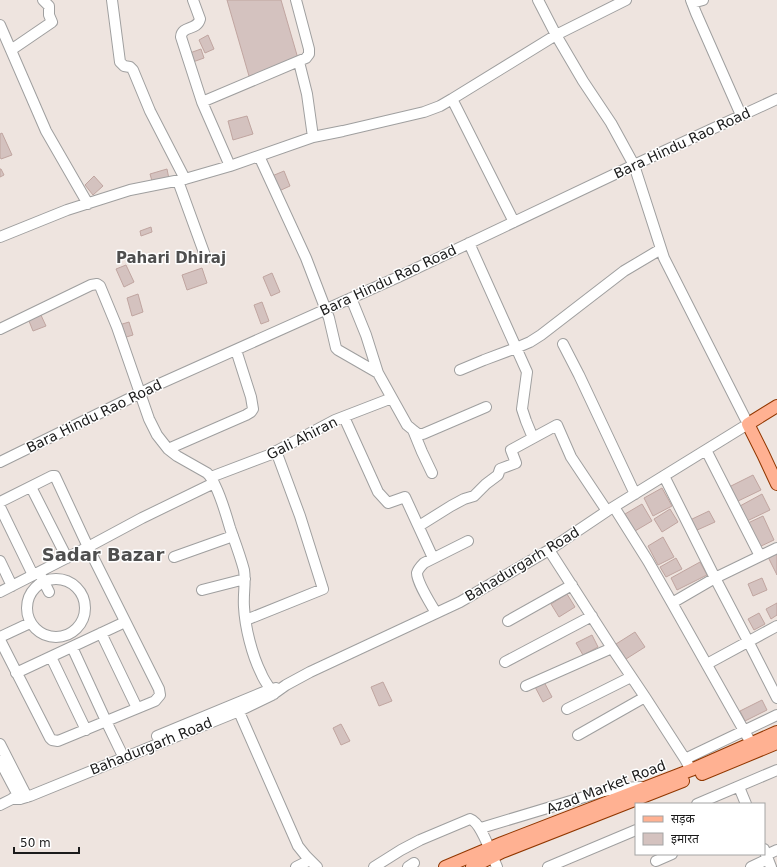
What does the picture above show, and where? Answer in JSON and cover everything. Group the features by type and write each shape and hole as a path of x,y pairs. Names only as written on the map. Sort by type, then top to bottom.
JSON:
{"main road":[{"path":"777,406 748,424 777,484"},
{"name":"Azad Market Road","path":"472,867 646,787 688,765 751,743 777,732"},
{"name":"Azad Market Road","path":"445,867 493,857 777,743"}],"street":[{"path":"11,50 52,22 49,15 49,6 43,0"},
{"path":"112,0 120,62 124,66 130,67 133,70 181,180 206,258"},
{"path":"193,0 200,19 199,23 184,30 181,37 202,102 230,166"},
{"path":"202,102 306,58 309,54 309,49 296,0"},
{"path":"538,0 556,35 583,81 611,123 634,165 661,249 668,265 748,424"},
{"path":"0,237 67,210 130,190 181,180 230,166 313,137 424,112 440,106 556,35 626,0"},
{"path":"702,0 691,2 741,115"},
{"path":"0,25 46,131 88,204"},
{"path":"299,62 307,94 313,137"},
{"name":"Bara Hindu Rao Road","path":"0,462 140,393 351,298 777,98"},
{"path":"452,99 514,222"},
{"path":"259,156 306,258 328,318 336,348 378,372"},
{"path":"469,243 526,372 522,409 533,438"},
{"path":"460,370 530,342 624,271 661,249"},
{"path":"0,329 91,285 97,284 100,286 117,327 149,419 157,435 168,449 177,456 201,469 213,480 242,560 245,579 244,606 254,657 261,674 272,692"},
{"path":"351,298 366,335 378,372 407,425 413,430 418,434 423,434 486,406"},
{"path":"563,344 635,494"},
{"path":"168,449 246,416 251,412 253,409 251,397 236,350"},
{"name":"Gali Ahiran","path":"39,576 67,558 213,480 269,455 335,420 392,398"},
{"path":"344,417 378,492 388,503 405,497 433,558"},
{"name":"Bahadurgarh Road","path":"20,796 272,692 310,672 460,602 549,550 611,509 748,424"},
{"path":"419,526 458,502 474,496 498,475 500,469 516,463 511,450 557,425 571,457 611,509 648,561 751,743"},
{"path":"413,430 432,473"},
{"path":"706,450 760,556"},
{"path":"246,620 323,589 300,516 276,451"},
{"path":"0,502 52,476 55,476 88,547 160,693 160,696 157,699 86,730 58,741 52,740 0,640"},
{"path":"664,476 777,698"},
{"path":"31,486 67,558"},
{"path":"0,507 49,592"},
{"path":"174,557 233,536"},
{"path":"436,613 420,585 417,574 424,563 468,541"},
{"path":"672,603 715,578 777,548"},
{"path":"549,550 631,677 646,697 688,765 744,731 777,715"},
{"path":"0,561 12,586"},
{"path":"0,592 39,576 48,580 58,578 75,586 85,601 85,611 82,621 76,629 68,635 58,638 48,637 39,633 30,623 26,607 32,590 40,583 39,576"},
{"path":"202,590 245,579"},
{"path":"508,621 572,585"},
{"path":"505,662 592,616"},
{"path":"16,673 125,622"},
{"path":"0,637 30,623"},
{"path":"707,664 777,626"},
{"path":"101,633 137,708"},
{"path":"68,635 121,752"},
{"path":"526,686 612,648"},
{"path":"50,657 86,730"},
{"path":"567,709 631,677"},
{"path":"578,735 646,697"},
{"path":"237,707 298,846 313,863"},
{"name":"Bahadurgarh Road","path":"0,805 121,752 237,707"},
{"path":"0,744 20,796"},
{"path":"0,761 20,796"},
{"path":"699,803 777,770"},
{"path":"739,786 746,803"},
{"path":"481,828 604,791 621,788 646,787"},
{"path":"374,867 407,846 472,819 481,828 493,857"},
{"path":"548,867 635,830"},
{"path":"750,867 767,858 777,850"},
{"path":"656,861 670,855"},
{"path":"296,867 313,863"}],"building":[{"path":"227,0 281,0 299,62 249,76"},
{"path":"208,35 214,49 205,53 199,40"},
{"path":"201,49 204,58 190,63 187,54"},
{"path":"247,116 253,134 233,140 228,121"},
{"path":"2,133 12,155 1,159 0,134"},
{"path":"0,169 4,175 0,177"},
{"path":"167,169 169,179 152,181 150,174"},
{"path":"284,171 290,186 279,191 272,176"},
{"path":"94,176 103,186 93,195 85,185"},
{"path":"151,227 152,232 141,236 140,231"},
{"path":"126,265 134,282 124,287 116,269"},
{"path":"202,268 207,283 187,290 182,275"},
{"path":"272,273 280,292 271,296 263,277"},
{"path":"138,294 143,312 132,316 127,298"},
{"path":"262,302 269,321 261,324 254,305"},
{"path":"39,311 46,326 33,331 27,316"},
{"path":"129,322 133,335 123,338 119,325"},
{"path":"753,475 761,490 736,502 729,487"},
{"path":"662,488 672,506 653,516 644,498"},
{"path":"762,494 770,510 747,521 740,506"},
{"path":"642,504 652,521 635,531 625,514"},
{"path":"670,509 678,522 662,532 654,519"},
{"path":"709,511 715,522 695,531 690,520"},
{"path":"763,516 774,540 759,547 748,523"},
{"path":"663,537 674,557 658,565 648,546"},
{"path":"777,553 777,575 768,557"},
{"path":"676,558 682,569 666,577 660,567"},
{"path":"700,562 707,575 677,590 671,578"},
{"path":"762,578 767,590 753,596 748,584"},
{"path":"567,594 575,607 559,617 551,604"},
{"path":"777,603 777,615 771,619 766,609"},
{"path":"759,613 765,624 754,630 748,619"},
{"path":"635,632 645,647 626,659 616,644"},
{"path":"592,635 598,647 583,655 576,643"},
{"path":"543,680 552,697 543,702 534,685"},
{"path":"383,682 392,701 379,706 371,687"},
{"path":"762,700 767,710 745,721 740,711"},
{"path":"341,724 350,741 341,745 333,728"}],"district":[{"name":"Pahari Dhiraj","path":"171,258"},
{"name":"Sadar Bazar","path":"103,555"}]}
